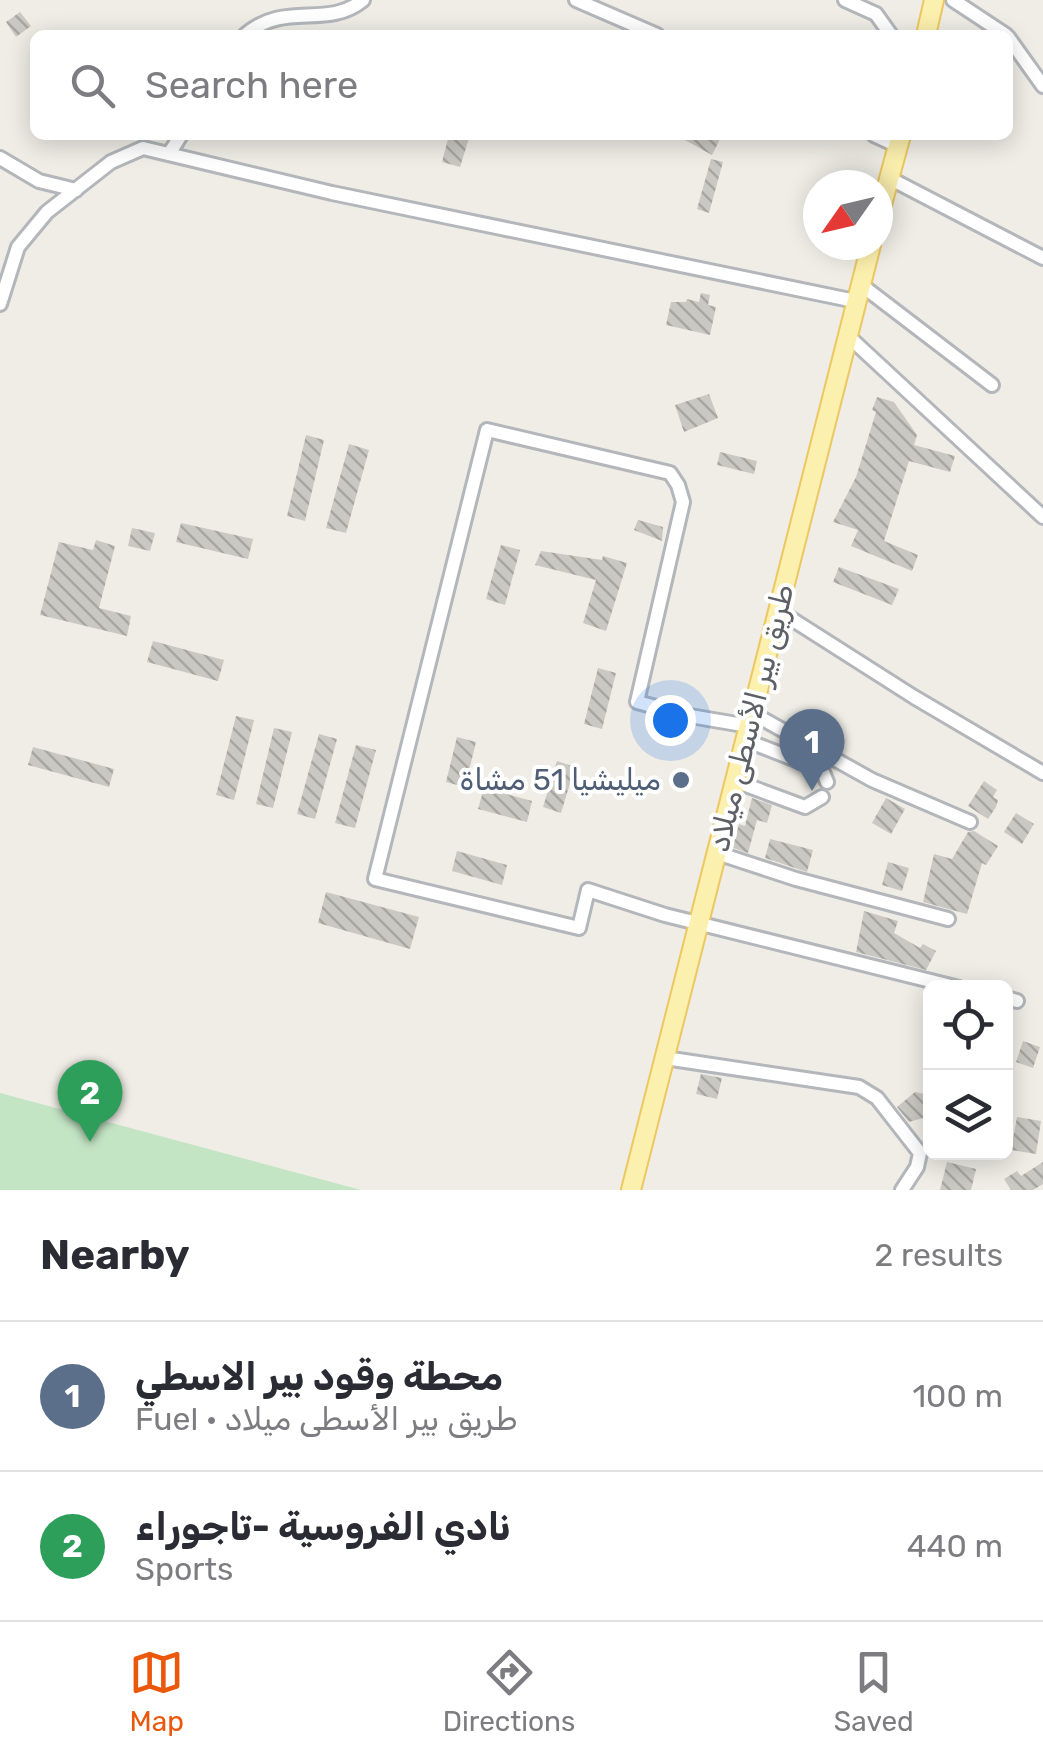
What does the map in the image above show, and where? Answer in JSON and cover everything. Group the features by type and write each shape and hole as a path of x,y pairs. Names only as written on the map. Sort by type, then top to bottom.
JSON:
{"main road":[{"path":"927,30 934,0"},
{"path":"891,170 899,140"},
{"name":"طريق بير الأسطى ميلاد","path":"632,1190 867,260"}],"street":[{"path":"249,30 267,9 283,4 344,8 363,0"},
{"path":"576,0 645,30"},
{"path":"845,0 876,14 887,30"},
{"path":"953,0 998,30"},
{"path":"1013,44 1043,86"},
{"path":"170,154 178,140"},
{"path":"0,304 18,247 47,212 125,154 143,148 332,193 858,293 992,385"},
{"path":"0,158 39,182 76,190"},
{"path":"893,180 1043,258"},
{"path":"848,336 1043,516"},
{"path":"926,980 665,914 588,890 579,928 375,879 487,430 670,473 678,485 682,502 636,702 749,727 970,822"},
{"path":"779,611 1043,773"},
{"path":"749,727 822,770 827,782"},
{"path":"736,781 805,808 822,797"},
{"path":"717,854 948,919"},
{"path":"664,1058 868,1091 920,1153 917,1168 902,1190"}],"green space":[{"path":"0,1093 361,1190 0,1190"}],"building":[{"path":"20,12 31,26 16,37 6,22"},
{"path":"448,140 468,140 460,167 442,162"},
{"path":"685,140 720,140 712,155"},
{"path":"711,159 723,162 709,213 697,209"},
{"path":"701,293 710,295 708,305 716,307 710,335 666,325 671,302 699,302"},
{"path":"709,394 718,418 684,432 675,405"},
{"path":"877,397 894,402 917,435 914,445 955,456 950,472 909,461 884,541 918,555 912,571 851,546 858,530 833,522 856,477"},
{"path":"306,435 324,440 305,521 287,516"},
{"path":"349,444 369,450 346,533 326,528"},
{"path":"720,452 757,461 754,474 717,465"},
{"path":"638,520 663,527 662,541 634,530"},
{"path":"181,523 253,539 248,559 176,542"},
{"path":"132,528 155,533 150,551 128,546"},
{"path":"96,540 115,546 99,608 131,616 127,636 40,615 59,542 93,550"},
{"path":"501,545 520,550 505,605 486,599"},
{"path":"541,551 602,560 603,556 627,563 606,631 583,623 596,580 535,565"},
{"path":"839,567 899,589 892,605 833,582"},
{"path":"153,641 224,660 218,681 147,662"},
{"path":"598,668 616,673 602,729 584,724"},
{"path":"236,716 254,720 234,800 216,795"},
{"path":"274,728 292,732 273,808 256,804"},
{"path":"319,734 337,739 315,819 297,814"},
{"path":"457,737 476,742 465,787 446,782"},
{"path":"356,745 376,750 355,828 335,823"},
{"path":"33,747 114,769 109,787 28,765"},
{"path":"557,761 575,767 561,813 543,807"},
{"path":"984,781 997,790 993,797 998,800 996,807 988,819 968,806"},
{"path":"484,788 532,801 527,822 478,809"},
{"path":"752,798 772,805 767,823 757,820 748,853 733,848 739,824 745,826"},
{"path":"886,798 905,809 891,834 872,823"},
{"path":"1016,813 1034,824 1022,844 1004,832"},
{"path":"974,831 998,846 986,865 982,863 967,914 923,902 934,854 952,859 968,832"},
{"path":"770,839 813,850 807,872 765,858"},
{"path":"457,851 507,865 502,885 452,871"},
{"path":"888,862 909,868 902,891 882,885"},
{"path":"326,892 419,917 410,949 318,923"},
{"path":"864,911 898,921 894,933 920,948 923,944 936,951 926,970 856,952"},
{"path":"1023,1041 1040,1047 1033,1068 1016,1062"},
{"path":"701,1074 722,1078 717,1099 696,1094"},
{"path":"915,1092 923,1094 923,1118 909,1122 897,1107"},
{"path":"1017,1117 1041,1121 1036,1154 1013,1150"},
{"path":"947,1162 976,1169 971,1190 940,1190"},
{"path":"1043,1162 1043,1184 1033,1190 1011,1190 1004,1179 1017,1171 1021,1176"}],"place":[{"name":"ميليشيا 51 مشاة","path":"681,780"},
{"name":"محطة وقود بير الاسطي","path":"812,791"},
{"name":"نادي الفروسية -تاجوراء","path":"90,1142"}]}
